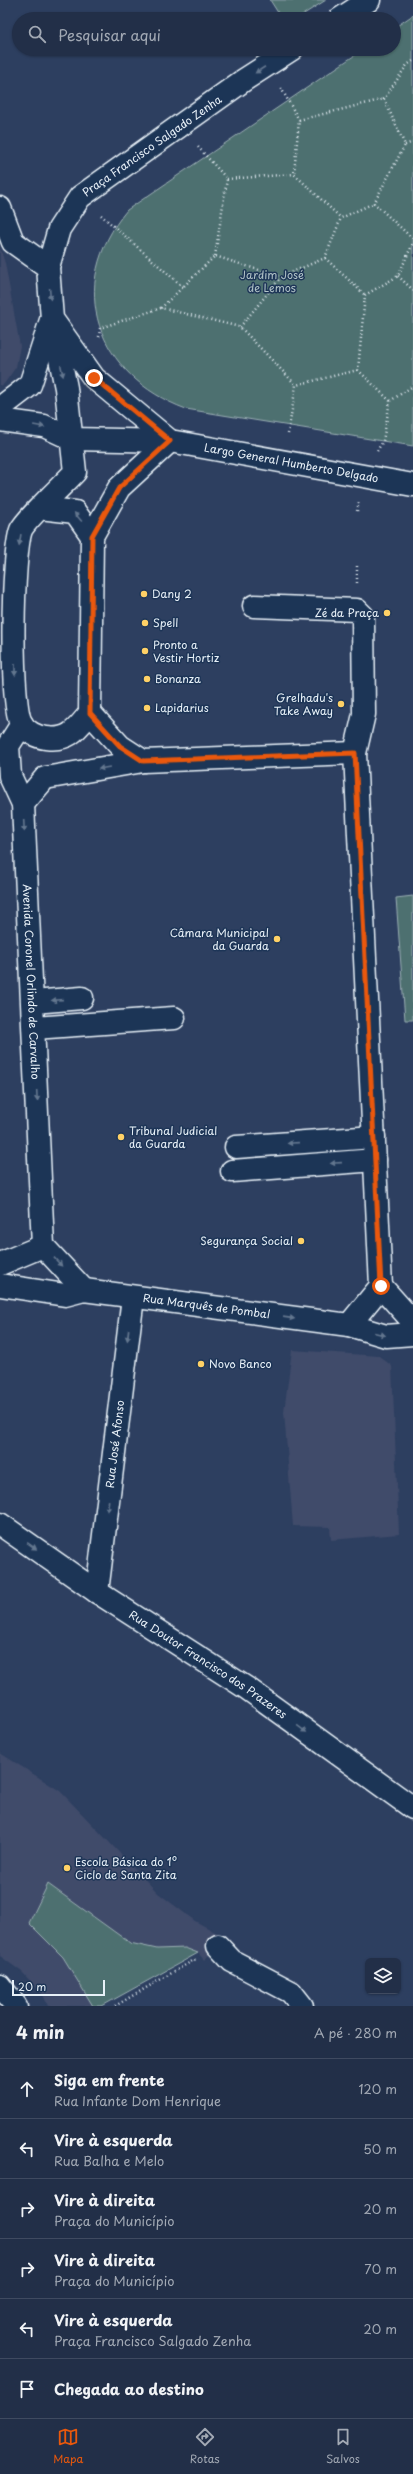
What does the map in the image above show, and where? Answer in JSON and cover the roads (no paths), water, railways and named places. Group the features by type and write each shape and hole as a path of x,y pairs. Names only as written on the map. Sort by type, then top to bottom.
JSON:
{"street":[{"path":"351,12 369,0"},
{"name":"Praça Francisco Salgado Zenha","path":"22,724 15,701 14,573 22,529 75,472 66,388 52,319 48,267 60,229 80,197 182,124 282,56"},
{"path":"0,208 13,242 48,267"},
{"path":"22,724 36,737 60,740 76,730 90,713 92,536 119,488 170,441 94,378 52,319"},
{"name":"Praça Francisco Salgado Zenha","path":"0,408 30,384 52,319"},
{"path":"0,420 44,426 72,439"},
{"name":"Largo General Humberto Delgado","path":"72,439 170,441 413,485"},
{"path":"40,508 75,512 92,536"},
{"path":"254,606 358,610 363,616 364,714 355,753 381,1286 413,1322"},
{"path":"90,713 120,746 143,761"},
{"name":"Avenida Coronel Orlindo de Carvalho","path":"22,724 8,746 10,776 23,804 43,1246"},
{"path":"23,804 45,778 143,761 355,753"},
{"path":"33,1002 82,998"},
{"path":"34,1028 174,1018"},
{"path":"236,1147 374,1137"},
{"path":"232,1171 375,1160"},
{"path":"0,1264 43,1246 84,1290"},
{"name":"Rua Marquês de Pombal","path":"0,1285 65,1295 84,1290 349,1325 386,1336 413,1334"},
{"path":"349,1325 381,1286"},
{"name":"Rua José Afonso","path":"97,1592 133,1297"},
{"name":"Rua Doutor Francisco dos Prazeres","path":"0,1524 97,1592 248,1689 413,1808"},
{"path":"218,1946 232,1961 291,1992 302,2006"},
{"path":"0,1986 16,2006"}],"place":[{"name":"Dany 2","path":"144,594"},
{"name":"Zé da Praça","path":"387,613"},
{"name":"Spell","path":"145,623"},
{"name":"Pronto a Vestir Hortiz","path":"145,651"},
{"name":"Bonanza","path":"147,679"},
{"name":"Grelhadu's Take Away","path":"341,704"},
{"name":"Lapidarius","path":"147,708"},
{"name":"Câmara Municipal da Guarda","path":"277,939"},
{"name":"Tribunal Judicial da Guarda","path":"121,1137"},
{"name":"Segurança Social","path":"301,1241"},
{"name":"Novo Banco","path":"201,1364"},
{"name":"Escola Básica do 1º Ciclo de Santa Zita","path":"67,1868"}],"park label":[{"name":"Jardim José de Lemos","path":"272,281"}]}
